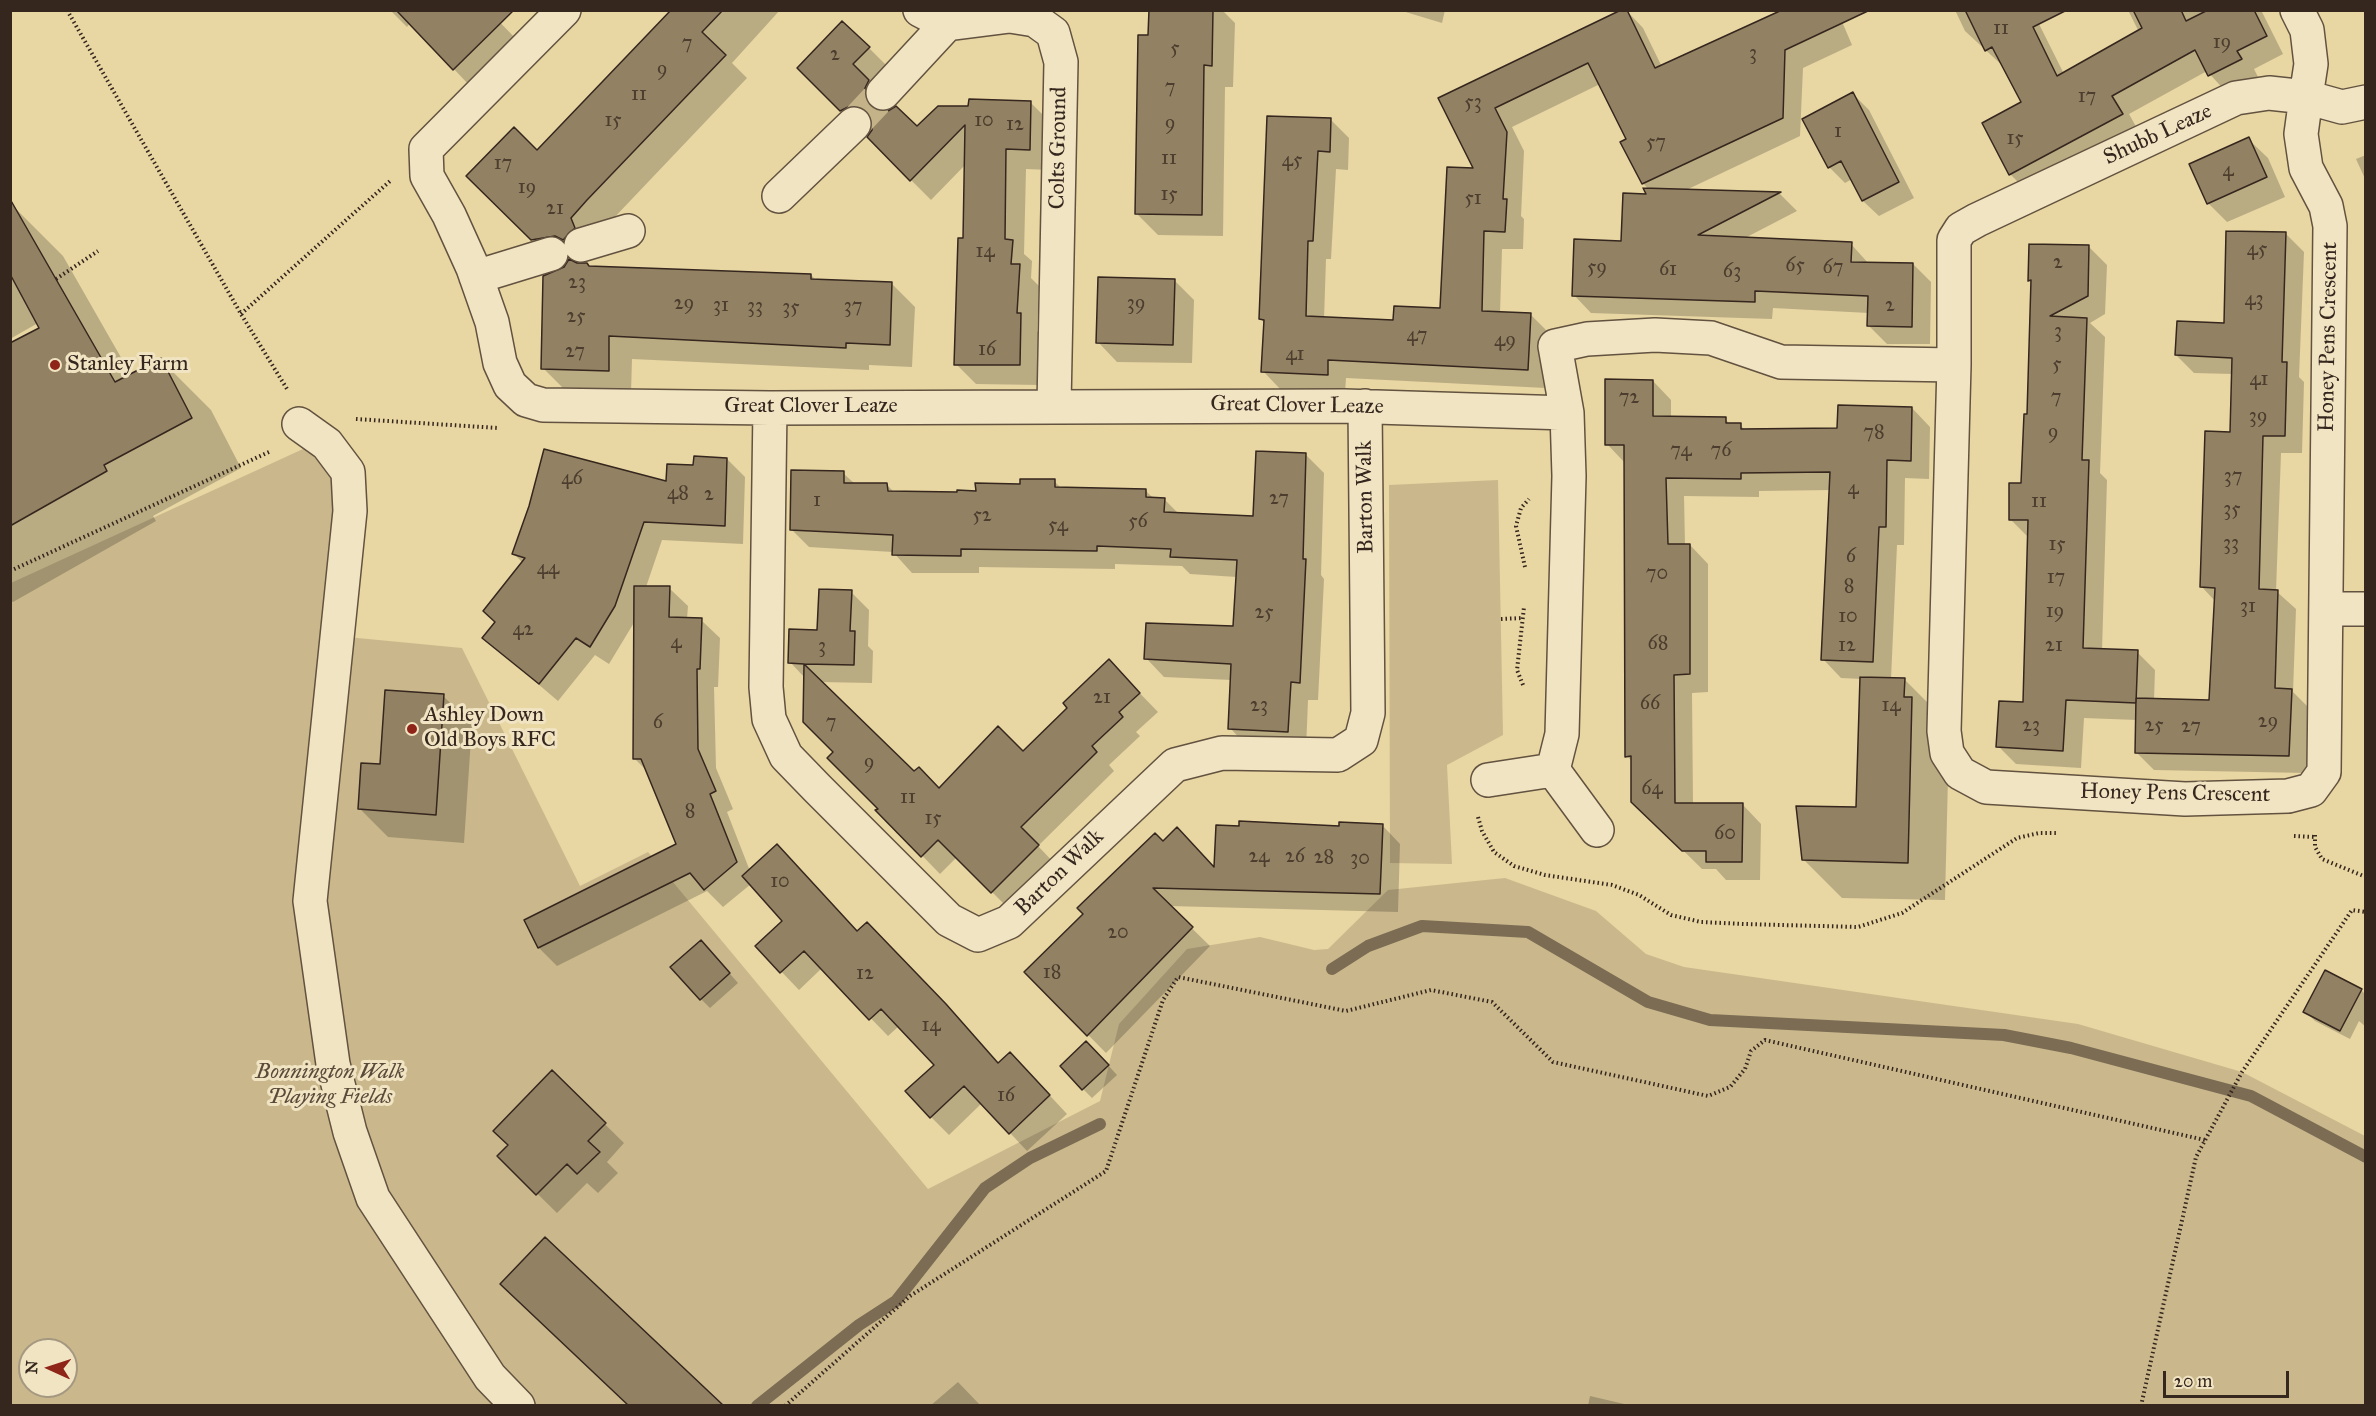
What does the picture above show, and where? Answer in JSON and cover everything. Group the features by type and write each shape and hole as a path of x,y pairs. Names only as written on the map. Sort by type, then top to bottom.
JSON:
{"street":[{"path":"426,148 564,10"},
{"name":"Honey Pens Crescent","path":"1961,229 1954,240 1954,365 1944,731 1947,753 1960,773 1986,787 2185,799 2288,796 2311,790 2324,772 2330,226 2326,206 2306,168 2301,134 2311,64 2307,30 2297,10"},
{"name":"Colts Ground","path":"933,17 1010,16 1035,20 1053,33 1061,62 1054,405"},
{"path":"883,93 933,17"},
{"name":"Shubb Leaze","path":"1961,229 2236,98 2269,93 2306,97 2342,107 2366,102"},
{"path":"779,196 854,124"},
{"name":"Great Clover Leaze","path":"426,148 427,176 449,215 476,277 492,322 500,363 510,385 526,400 557,407 1365,406 1567,413"},
{"path":"581,245 628,231"},
{"path":"476,277 550,254"},
{"path":"1553,770 1562,734 1569,476 1567,413 1555,346 1587,339 1655,335 1711,338 1781,362 1954,365"},
{"name":"Barton Walk","path":"770,408 766,687 769,719 786,756 949,920 978,935 1009,922 1175,765 1222,753 1338,755 1361,740 1368,713 1365,406"},
{"path":"299,424 327,444 348,472 350,511 309,901 333,1064 350,1132 373,1198 490,1377 518,1406"},
{"path":"2326,609 2366,609"},
{"path":"1482,794 1553,770"},
{"path":"1553,770 1597,830"}],"path":[{"path":"67,10 241,314 292,397 299,424"},
{"path":"241,314 426,148"},
{"path":"56,279 98,251"},
{"path":"10,572 282,446 299,424 346,418 503,428"},
{"path":"1526,574 1516,526 1521,508 1533,494 1569,476"},
{"path":"1526,596 1517,670 1527,691"},
{"path":"1501,619 1523,618"},
{"path":"2311,790 2316,853 2322,859 2366,877"},
{"path":"1482,794 1482,831 1494,852 1514,866 1545,875 1584,878 1612,885 1639,895 1671,915 1701,922 1858,927 1902,913 2018,838 2039,832 2061,833"},
{"path":"2292,836 2315,837"},
{"path":"2140,1406 2196,1157 2242,1072 2352,910 2366,912"},
{"path":"785,1406 910,1296 1106,1171 1163,1000 1178,977 1346,1011 1431,990 1492,1002 1553,1062 1708,1096 1730,1087 1745,1069 1751,1052 1765,1040 2205,1140"}],"green space":[{"name":"Bonnington Walk Playing Fields","path":"327,438 359,526 347,637 462,648 580,886 648,852 928,1189 1100,1101 1119,1024 1187,949 1260,937 1314,950 1328,949 1388,890 1505,878 1596,911 1646,954 1684,967 2078,1024 2242,1072 2365,1136 2365,1405 11,1405 11,583"},
{"path":"1498,480 1503,735 1447,765 1452,864 1390,863 1389,485"}],"building":[{"path":"396,10 514,10 453,70"},
{"path":"671,10 723,10 702,32 726,55 571,218 575,228 563,240 555,236 531,240 466,176 514,127 537,150"},
{"path":"1149,10 1213,10 1212,66 1204,65 1202,215 1135,214 1138,35 1148,35"},
{"path":"1621,10 1627,10 1655,68 1782,10 1870,10 1785,50 1783,118 1642,184 1620,142 1626,139 1588,63 1495,108 1507,132 1503,199 1507,199 1505,232 1484,231 1482,311 1531,313 1528,370 1328,360 1328,375 1261,372 1264,320 1259,319 1267,116 1331,118 1330,152 1318,151 1313,241 1308,241 1306,316 1393,320 1394,306 1440,308 1447,167 1473,168 1438,98"},
{"path":"1965,10 2067,10 2033,27 2057,76 2142,28 2133,10 2181,10 2186,21 2208,10 2254,10 2267,36 2237,51 2242,59 2208,76 2195,50 2112,96 2123,114 2009,175 1982,123 2021,102 1992,47 1985,51"},
{"path":"842,21 870,47 853,64 869,80 865,88 865,98 870,106 878,111 888,111 896,106 917,126 938,106 968,106 969,99 1031,101 1030,150 1006,149 1005,239 1013,240 1011,264 1020,264 1017,313 1021,313 1020,365 954,365 958,238 963,238 965,125 910,181 867,137 872,130 872,120 867,111 859,106 850,106 840,111 797,68"},
{"path":"1853,92 1899,182 1862,201 1841,161 1828,168 1802,119"},
{"path":"2249,137 2267,177 2207,204 2189,164"},
{"path":"1643,188 1781,192 1698,235 1852,242 1851,262 1913,263 1912,327 1867,326 1868,296 1755,291 1755,302 1572,296 1574,239 1621,241 1623,193 1646,194"},
{"name":"Stanley Farm","path":"10,199 115,382 161,358 192,418 104,465 107,471 10,526 10,343 39,328 10,274"},
{"path":"2226,231 2286,232 2282,362 2287,362 2285,436 2263,436 2259,589 2278,590 2275,688 2292,689 2289,756 2135,753 2136,698 2209,700 2215,588 2200,587 2205,431 2230,432 2232,358 2175,355 2177,321 2224,323"},
{"path":"2029,244 2089,245 2088,296 2050,316 2087,318 2082,460 2089,460 2083,648 2138,650 2136,703 2066,700 2063,751 1996,747 1999,701 2023,702 2028,520 2009,520 2009,483 2021,483 2024,414 2027,414 2031,280 2028,281"},
{"path":"569,259 577,263 587,263 589,266 811,274 811,279 892,282 890,345 846,343 846,348 609,336 609,371 541,369 543,276 564,267"},
{"path":"1098,277 1175,279 1173,345 1096,343"},
{"path":"1605,379 1653,380 1653,416 1726,417 1726,423 1741,423 1741,429 1837,428 1838,405 1912,407 1911,461 1887,460 1886,527 1879,527 1873,662 1821,660 1830,472 1741,473 1741,479 1666,478 1668,544 1690,544 1690,674 1674,675 1675,803 1743,803 1742,862 1706,862 1706,851 1682,851 1631,802 1631,756 1625,757 1624,445 1605,445"},
{"path":"544,449 666,481 667,464 693,465 694,456 727,458 725,526 644,522 615,606 590,647 576,638 539,684 482,638 495,622 483,611 525,558 512,554 529,506"},
{"path":"1256,451 1306,453 1303,559 1306,559 1300,683 1291,682 1288,732 1228,729 1231,664 1144,659 1146,623 1233,626 1237,560 1170,557 1171,549 1097,546 1097,551 961,549 961,556 892,555 893,535 790,530 791,470 844,471 844,483 887,483 888,491 976,491 975,483 1020,484 1020,479 1055,479 1055,487 1146,489 1146,497 1165,498 1164,512 1253,516"},
{"path":"634,586 670,586 669,617 702,618 700,669 697,669 698,749 716,791 710,794 737,862 704,890 690,873 538,948 524,920 676,844 641,759 633,759"},
{"path":"819,589 852,590 850,631 855,631 854,665 788,663 789,629 817,630"},
{"path":"1109,659 1140,693 1119,712 1123,717 1092,746 1097,752 1021,827 1039,845 991,893 938,840 921,857 875,810 878,809 827,758 833,752 803,722 804,664 914,771 919,767 939,788 998,726 1023,751 1067,708 1063,703"},
{"path":"1860,677 1905,678 1904,697 1912,697 1908,863 1802,860 1796,806 1856,807"},
{"name":"Ashley Down Old Boys RFC","path":"385,690 444,694 436,815 358,809 361,763 380,764"},
{"path":"1239,821 1339,826 1339,822 1383,824 1380,894 1153,888 1193,927 1087,1036 1024,972 1083,914 1077,908 1155,833 1163,841 1177,827 1214,867 1216,825 1239,826"},
{"path":"777,844 857,931 867,922 946,1004 998,1063 1010,1052 1050,1095 1009,1134 964,1086 930,1118 905,1091 934,1065 881,1009 869,1020 804,951 780,973 755,946 782,921 742,876"},
{"path":"701,940 730,973 700,1000 670,967"},
{"path":"2325,970 2362,989 2340,1031 2303,1012"},
{"path":"1086,1041 1109,1065 1082,1090 1060,1066"},
{"path":"552,1070 606,1123 588,1141 600,1152 577,1174 567,1164 536,1195 497,1156 508,1145 493,1131"},
{"path":"545,1237 724,1406 629,1406 500,1284"}],"waterway":[{"path":"1332,969 1368,946 1422,926 1528,932 1648,1002 1710,1020 2004,1035 2071,1048 2251,1096 2366,1157"},
{"path":"757,1406 859,1325 896,1301 985,1188 1030,1158 1100,1124"}],"tunnel":[{"path":"854,124 883,93"}],"place":[{"name":"Stanley Farm","path":"55,365"},
{"name":"Ashley Down Old Boys RFC","path":"412,729"}]}
